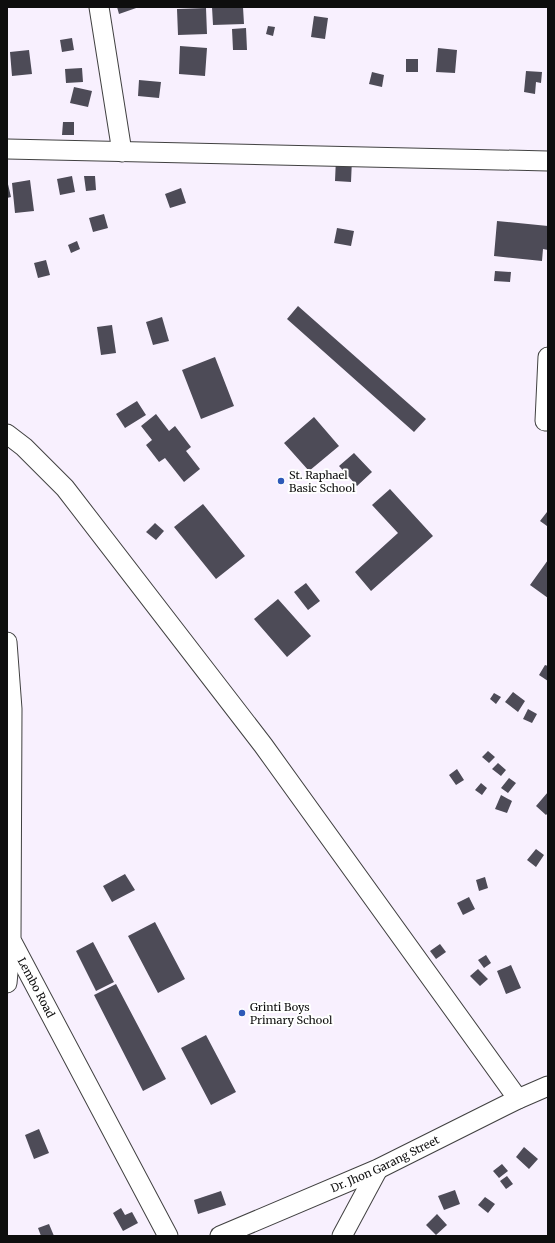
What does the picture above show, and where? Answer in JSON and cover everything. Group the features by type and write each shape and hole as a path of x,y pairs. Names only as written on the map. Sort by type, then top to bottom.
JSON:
{"street":[{"path":"99,7 122,152"},
{"path":"7,149 548,161"},
{"path":"548,358 545,421 548,421"},
{"path":"7,434 24,447 65,488 262,744 518,1099"},
{"name":"Lembo Road","path":"7,642 12,709 11,940 168,1236"},
{"path":"7,983 11,940"},
{"name":"Dr. Jhon Garang Street","path":"220,1236 241,1232 548,1086"},
{"path":"342,1236 378,1168"}],"building":[{"path":"117,7 139,7 119,14"},
{"path":"212,7 243,7 244,24 213,25"},
{"path":"206,8 207,34 178,35 177,9"},
{"path":"314,16 328,18 325,39 311,37"},
{"path":"268,26 275,27 273,36 266,34"},
{"path":"246,28 247,50 233,50 232,29"},
{"path":"72,38 74,50 62,52 60,40"},
{"path":"180,46 207,48 205,76 179,74"},
{"path":"438,48 457,50 455,73 436,72"},
{"path":"29,50 32,74 12,76 10,52"},
{"path":"406,59 418,59 418,72 406,72"},
{"path":"82,68 83,82 66,83 65,69"},
{"path":"526,71 542,72 541,83 536,82 535,94 524,92"},
{"path":"372,72 384,75 382,87 369,84"},
{"path":"139,80 161,82 159,98 138,96"},
{"path":"74,87 92,91 88,107 70,103"},
{"path":"63,122 74,122 74,135 62,135"},
{"path":"336,158 352,159 351,182 335,181"},
{"path":"72,176 75,192 60,195 57,179"},
{"path":"84,176 95,176 96,190 86,191"},
{"path":"7,180 11,197 7,198"},
{"path":"30,180 34,211 15,213 12,183"},
{"path":"181,188 186,203 170,208 165,194"},
{"path":"104,214 108,228 93,232 89,218"},
{"path":"497,221 548,226 548,250 543,249 542,261 494,256"},
{"path":"337,228 354,231 351,246 334,243"},
{"path":"77,241 80,249 71,253 68,245"},
{"path":"46,260 50,275 38,278 34,263"},
{"path":"495,271 511,272 510,282 494,281"},
{"path":"298,306 426,419 414,432 287,319"},
{"path":"162,317 169,341 153,345 146,322"},
{"path":"112,325 116,353 101,355 97,327"},
{"path":"215,357 234,406 201,419 182,370"},
{"path":"137,401 146,415 125,428 116,414"},
{"path":"156,414 169,431 175,426 191,447 186,451 200,469 184,482 165,458 159,462 146,445 152,440 141,426"},
{"path":"314,417 339,446 309,471 284,443"},
{"path":"354,453 372,472 357,486 339,466"},
{"path":"390,489 433,536 371,591 355,572 398,533 372,505"},
{"path":"203,504 245,556 216,579 174,527"},
{"path":"547,512 548,513 547,526 540,521"},
{"path":"155,523 164,531 156,540 146,532"},
{"path":"548,560 548,598 530,585"},
{"path":"306,583 320,601 308,610 294,592"},
{"path":"278,599 311,636 287,657 254,619"},
{"path":"545,665 548,666 548,681 539,675"},
{"path":"513,692 525,701 518,712 505,702"},
{"path":"494,693 501,697 496,704 490,699"},
{"path":"528,709 537,714 532,723 523,719"},
{"path":"488,751 495,757 489,763 482,757"},
{"path":"498,763 506,770 501,776 492,769"},
{"path":"457,769 464,780 456,785 449,775"},
{"path":"509,778 516,783 508,793 501,788"},
{"path":"481,783 487,788 482,795 475,790"},
{"path":"548,792 548,813 546,815 536,806"},
{"path":"501,795 512,801 507,813 495,809"},
{"path":"536,849 544,855 536,867 527,860"},
{"path":"125,874 135,890 112,902 103,886"},
{"path":"485,877 488,888 479,891 476,880"},
{"path":"469,897 475,909 463,915 457,903"},
{"path":"155,922 185,979 158,993 128,936"},
{"path":"93,942 114,982 96,991 76,951"},
{"path":"440,944 446,952 436,959 430,951"},
{"path":"486,955 491,963 484,968 478,960"},
{"path":"511,965 521,988 506,994 497,971"},
{"path":"478,969 488,979 480,986 470,976"},
{"path":"116,984 166,1079 143,1091 94,995"},
{"path":"206,1035 236,1092 211,1105 181,1048"},
{"path":"39,1129 49,1153 34,1159 25,1135"},
{"path":"524,1147 538,1159 529,1169 516,1157"},
{"path":"502,1164 508,1171 499,1178 493,1171"},
{"path":"507,1176 513,1184 506,1189 500,1181"},
{"path":"455,1190 460,1204 444,1210 438,1196"},
{"path":"221,1191 226,1205 198,1214 194,1200"},
{"path":"485,1197 495,1204 488,1213 478,1205"},
{"path":"121,1208 125,1215 132,1212 138,1223 123,1231 113,1213"},
{"path":"437,1214 447,1225 436,1235 426,1225"},
{"path":"49,1224 54,1236 41,1236 38,1228"}],"place":[{"name":"St. Raphael Basic School","path":"281,481"},
{"name":"Grinti Boys Primary School","path":"242,1013"}]}
